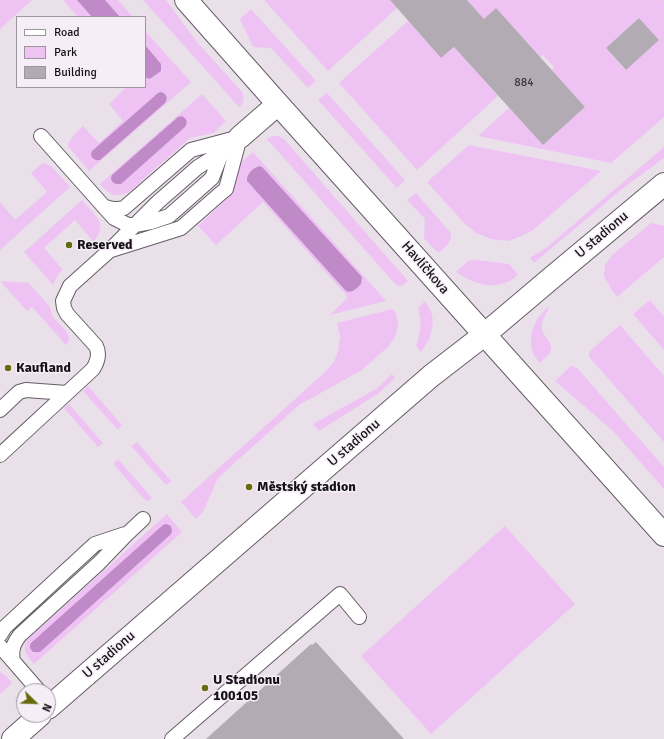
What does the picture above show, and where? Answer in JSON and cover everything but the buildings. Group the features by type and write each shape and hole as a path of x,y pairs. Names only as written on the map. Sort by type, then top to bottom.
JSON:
{"street":[{"name":"Havlíčkova","path":"186,0 664,535"},
{"path":"240,136 278,104"},
{"name":"U stadionu","path":"56,695 431,376 484,334 664,184"},
{"name":"U stadionu","path":"14,739 28,723"}],"lane":[{"path":"41,136 103,206 118,220 128,225 135,225 169,216 212,178 222,152 240,136"},
{"path":"103,206 118,210 124,208 190,150 240,136"},
{"path":"109,251 181,228 226,189 240,136"},
{"path":"109,251 117,235 118,220"},
{"path":"0,455 93,369 97,363 99,356 96,346 67,314 63,301 70,286 135,225"},
{"path":"0,410 19,392 26,390 67,393"},
{"path":"13,661 12,654 14,642 20,635 99,563 143,519"},
{"path":"0,635 5,627 95,544 127,534"},
{"path":"172,739 340,594 359,617"},
{"path":"1,649 13,661 29,683"}],"green space":[{"path":"0,0 32,0 0,29"},
{"path":"63,0 118,0 132,16 77,16"},
{"path":"143,0 166,0 197,42 242,92 243,100 240,108"},
{"path":"264,0 390,0 397,8 328,71"},
{"path":"467,0 663,0 664,117 611,163 478,136 509,108 543,145 585,107 552,70 554,67 543,55 540,58 484,19","holes":["639,18 659,40 625,70 606,48"]},
{"path":"251,9 316,81 308,88 271,48 253,47 240,19"},
{"path":"408,21 441,58 454,47 498,96 417,170 339,83"},
{"path":"146,32 191,82 89,171 68,146 70,140 83,126 99,143 123,121 109,104 125,88 146,88"},
{"path":"327,93 405,180 397,188 318,100"},
{"path":"202,94 226,121 214,133 190,138 129,192 120,195 113,195 100,184"},
{"path":"274,136 284,139 408,281 402,286 396,285 267,139"},
{"path":"469,145 601,171 532,231 509,241 491,239 476,233 464,223 427,182"},
{"path":"664,147 664,158 622,189 534,263 530,258 546,248"},
{"path":"253,152 386,301 330,315 348,297 263,202 216,245 198,226 229,197 240,163"},
{"path":"44,163 51,166 70,187 0,250 0,202 15,220 47,192 31,173"},
{"path":"416,193 451,233 449,242 438,253 424,238 425,219 407,200"},
{"path":"82,200 98,220 100,230 94,242 75,220 44,248 63,270 58,274 53,285 24,252"},
{"path":"652,223 664,226 664,257 617,297 604,276 605,265 612,255"},
{"path":"476,260 509,264 518,275 506,283 489,285 477,283 456,272 468,261"},
{"path":"0,281 29,283 50,307 53,317 66,330 69,341 66,345 32,307 27,311"},
{"path":"650,300 664,317 664,350 633,314"},
{"path":"425,301 430,309 433,325 427,344 421,352 416,346 420,327 418,308"},
{"path":"549,307 543,320 542,331 551,345 551,351 550,354 540,363 533,352 531,338 537,320"},
{"path":"393,309 397,316 398,324 397,331 389,346 362,370 299,405 218,478 203,512 196,519 181,502 324,373 334,362 338,351 340,336 337,323"},
{"path":"620,325 664,376 664,442 589,357 589,352"},
{"path":"572,366 577,368 664,467 664,489 613,431 555,381"},
{"path":"392,374 395,378 379,393 319,431 313,424 376,389"},
{"path":"88,386 122,425 118,430 83,391"},
{"path":"69,404 103,443 98,447 64,408"},
{"path":"137,442 171,481 166,485 131,446"},
{"path":"118,459 152,498 148,501 144,499 115,466 114,463"},
{"path":"167,514 182,532 34,664 25,651 25,644 30,637"},
{"path":"505,526 575,604 431,734 361,656"},
{"path":"0,672 12,683 0,694"}],"shaded area":[{"path":"77,0 105,0 119,16 91,16"},
{"path":"146,46 161,64 161,71 149,79 146,78"},
{"path":"161,92 166,96 165,103 100,160 93,158 91,155 92,151"},
{"path":"182,116 186,121 185,127 121,184 116,184 112,181 112,175 178,117"},
{"path":"260,166 362,277 361,284 356,289 350,292 346,291 247,181 251,171"},
{"path":"166,524 171,528 172,532 170,535 40,652 33,652 30,648 31,643 163,525"}],"place":[{"name":"Reserved","path":"69,245"},
{"name":"Kaufland","path":"8,368"},
{"name":"Městský stadion","path":"249,487"},
{"name":"U Stadionu 100105","path":"205,688"}]}
